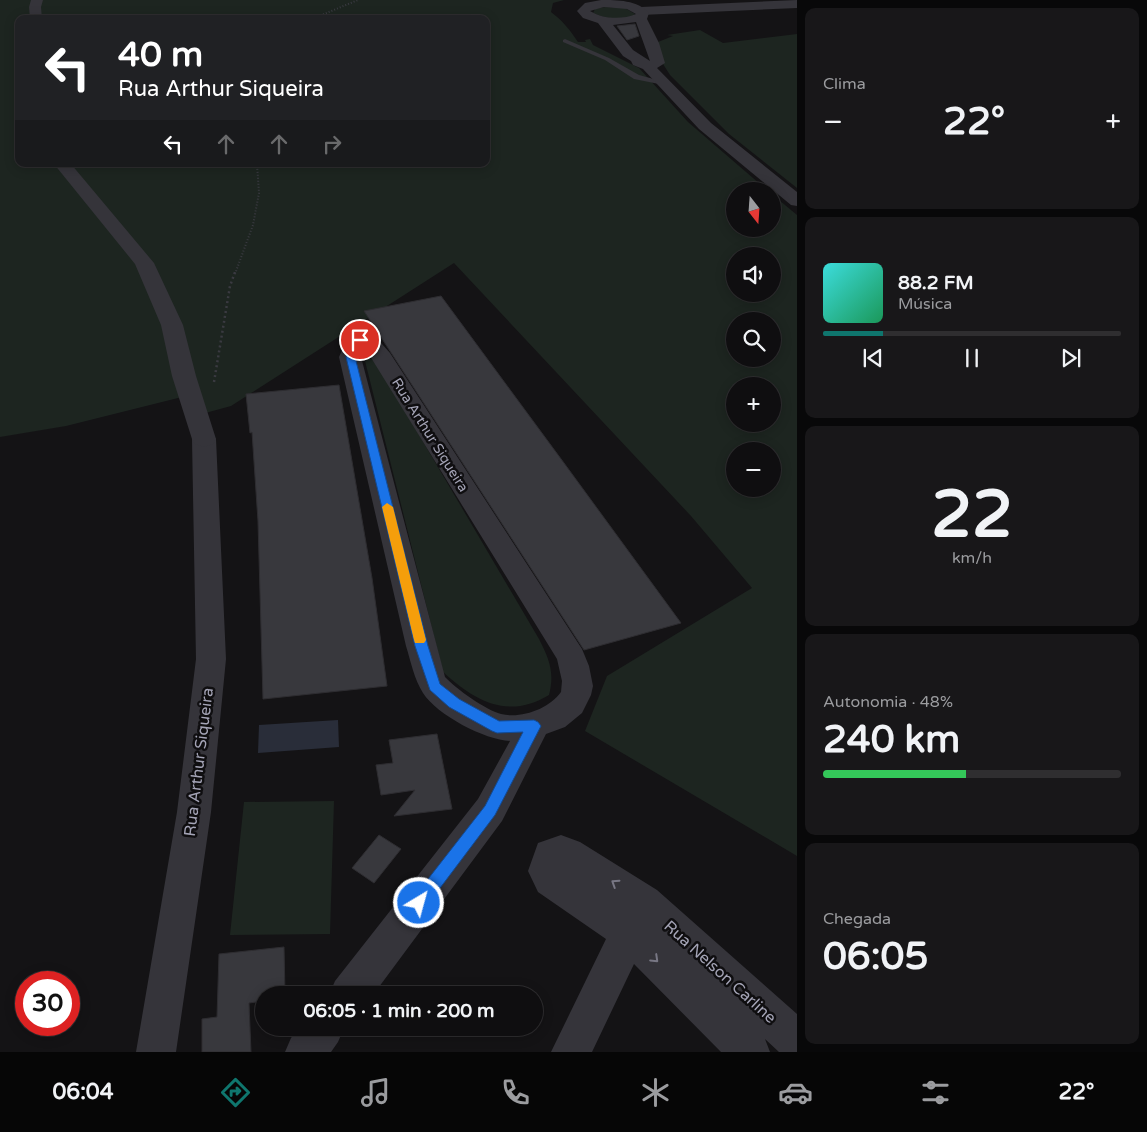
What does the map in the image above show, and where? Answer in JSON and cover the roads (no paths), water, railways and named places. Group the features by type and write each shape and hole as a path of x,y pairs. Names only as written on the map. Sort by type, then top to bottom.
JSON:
{"street":[{"path":"36,15 37,0"},
{"path":"641,13 630,6 614,2 589,6 583,11 648,61 664,83 724,143 797,201"},
{"path":"604,27 641,13 797,4"},
{"path":"604,27 603,48 658,63 652,42 641,19 641,13"},
{"path":"604,27 622,53"},
{"path":"64,167 144,263 172,325 184,376 204,439"},
{"name":"Rua Arthur Siqueira","path":"367,338 379,353 571,657 575,672 576,694 565,709 534,726 497,727 454,703 435,686 422,646 350,357 354,343 360,340 367,338"},
{"name":"Rua Arthur Siqueira","path":"156,1052 194,812 211,659 204,439"},
{"path":"356,986 490,810 534,726"},
{"path":"571,1052 637,918 750,1052"},
{"name":"Rua Nelson Carline","path":"637,918 797,1042"},
{"path":"305,1052 318,1036"}],"lane":[{"path":"565,41 607,59 637,77 664,83"}],"water":[{"path":"338,720 339,747 258,753 259,725"}]}
